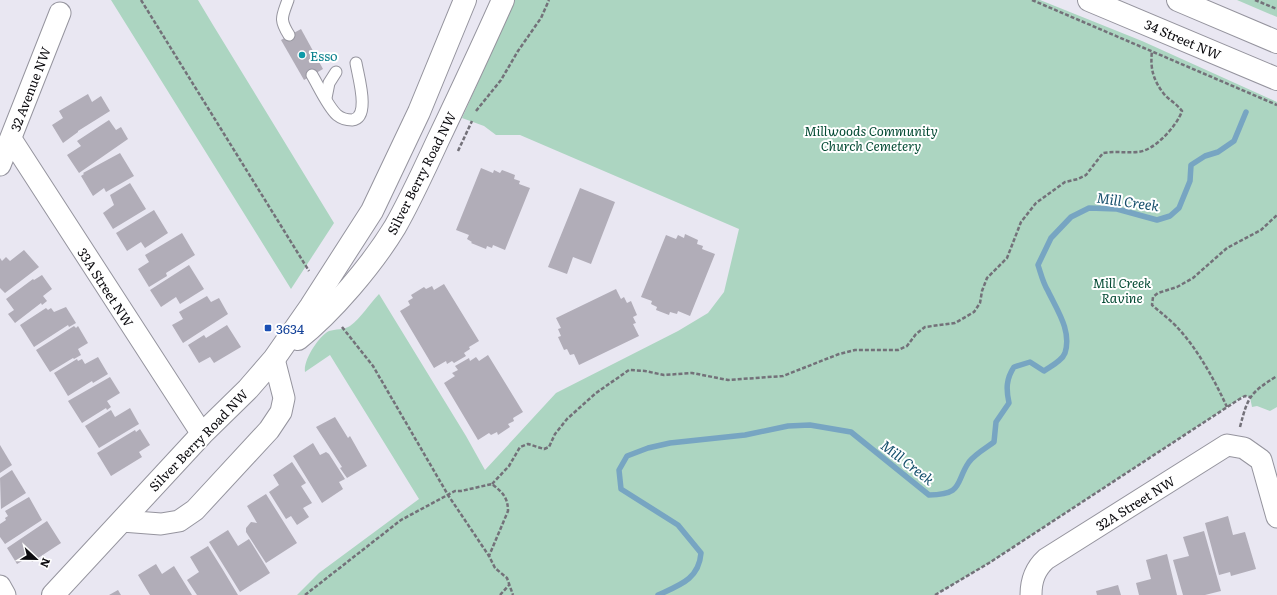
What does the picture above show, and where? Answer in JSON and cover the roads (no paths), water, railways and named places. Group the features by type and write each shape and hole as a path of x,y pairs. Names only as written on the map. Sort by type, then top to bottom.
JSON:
{"street":[{"name":"Silver Berry Road NW","path":"53,595 202,434 248,389 274,359 321,291 372,211 419,112 465,0"},
{"name":"Silver Berry Road NW","path":"274,359 312,328 330,310 387,239 410,200 468,79 503,0"},
{"name":"34 Street NW","path":"1089,0 1277,79"},
{"path":"1178,0 1277,42"},
{"name":"32 Avenue NW","path":"0,165 60,13"},
{"name":"33A Street NW","path":"11,140 202,434"},
{"path":"122,521 161,524 179,521 195,510 269,430 281,412 284,398 274,359"},
{"name":"32A Street NW","path":"1031,595 1036,570 1046,559 1227,445 1240,448 1261,460 1277,518"},
{"path":"0,586 6,595"}],"lane":[{"path":"288,0 283,14 282,23 289,35"},
{"path":"312,76 337,115 345,120 355,119 361,114 363,104 356,63"},
{"path":"326,98 329,83 336,72"}],"waterway":[{"name":"Mill Creek","path":"658,595 687,580 697,569 701,553 678,525 621,489 619,470 627,456 648,448 670,443 745,435 788,426 810,425 851,432 929,495 948,493 957,486 971,459 994,442 996,422 1009,403 1007,384 1014,367 1030,362 1044,371 1064,356 1067,345 1065,329 1045,285 1038,265 1051,238 1071,217 1089,208 1117,209 1157,220 1170,216 1179,208 1190,181 1191,165 1205,156 1218,152 1234,141 1246,112"}],"place":[{"name":"Esso","path":"302,55"},
{"name":"3634","path":"268,328"}],"park label":[{"name":"Millwoods Community Church Cemetery","path":"871,138"},
{"name":"Mill Creek Ravine","path":"1122,290"}]}
